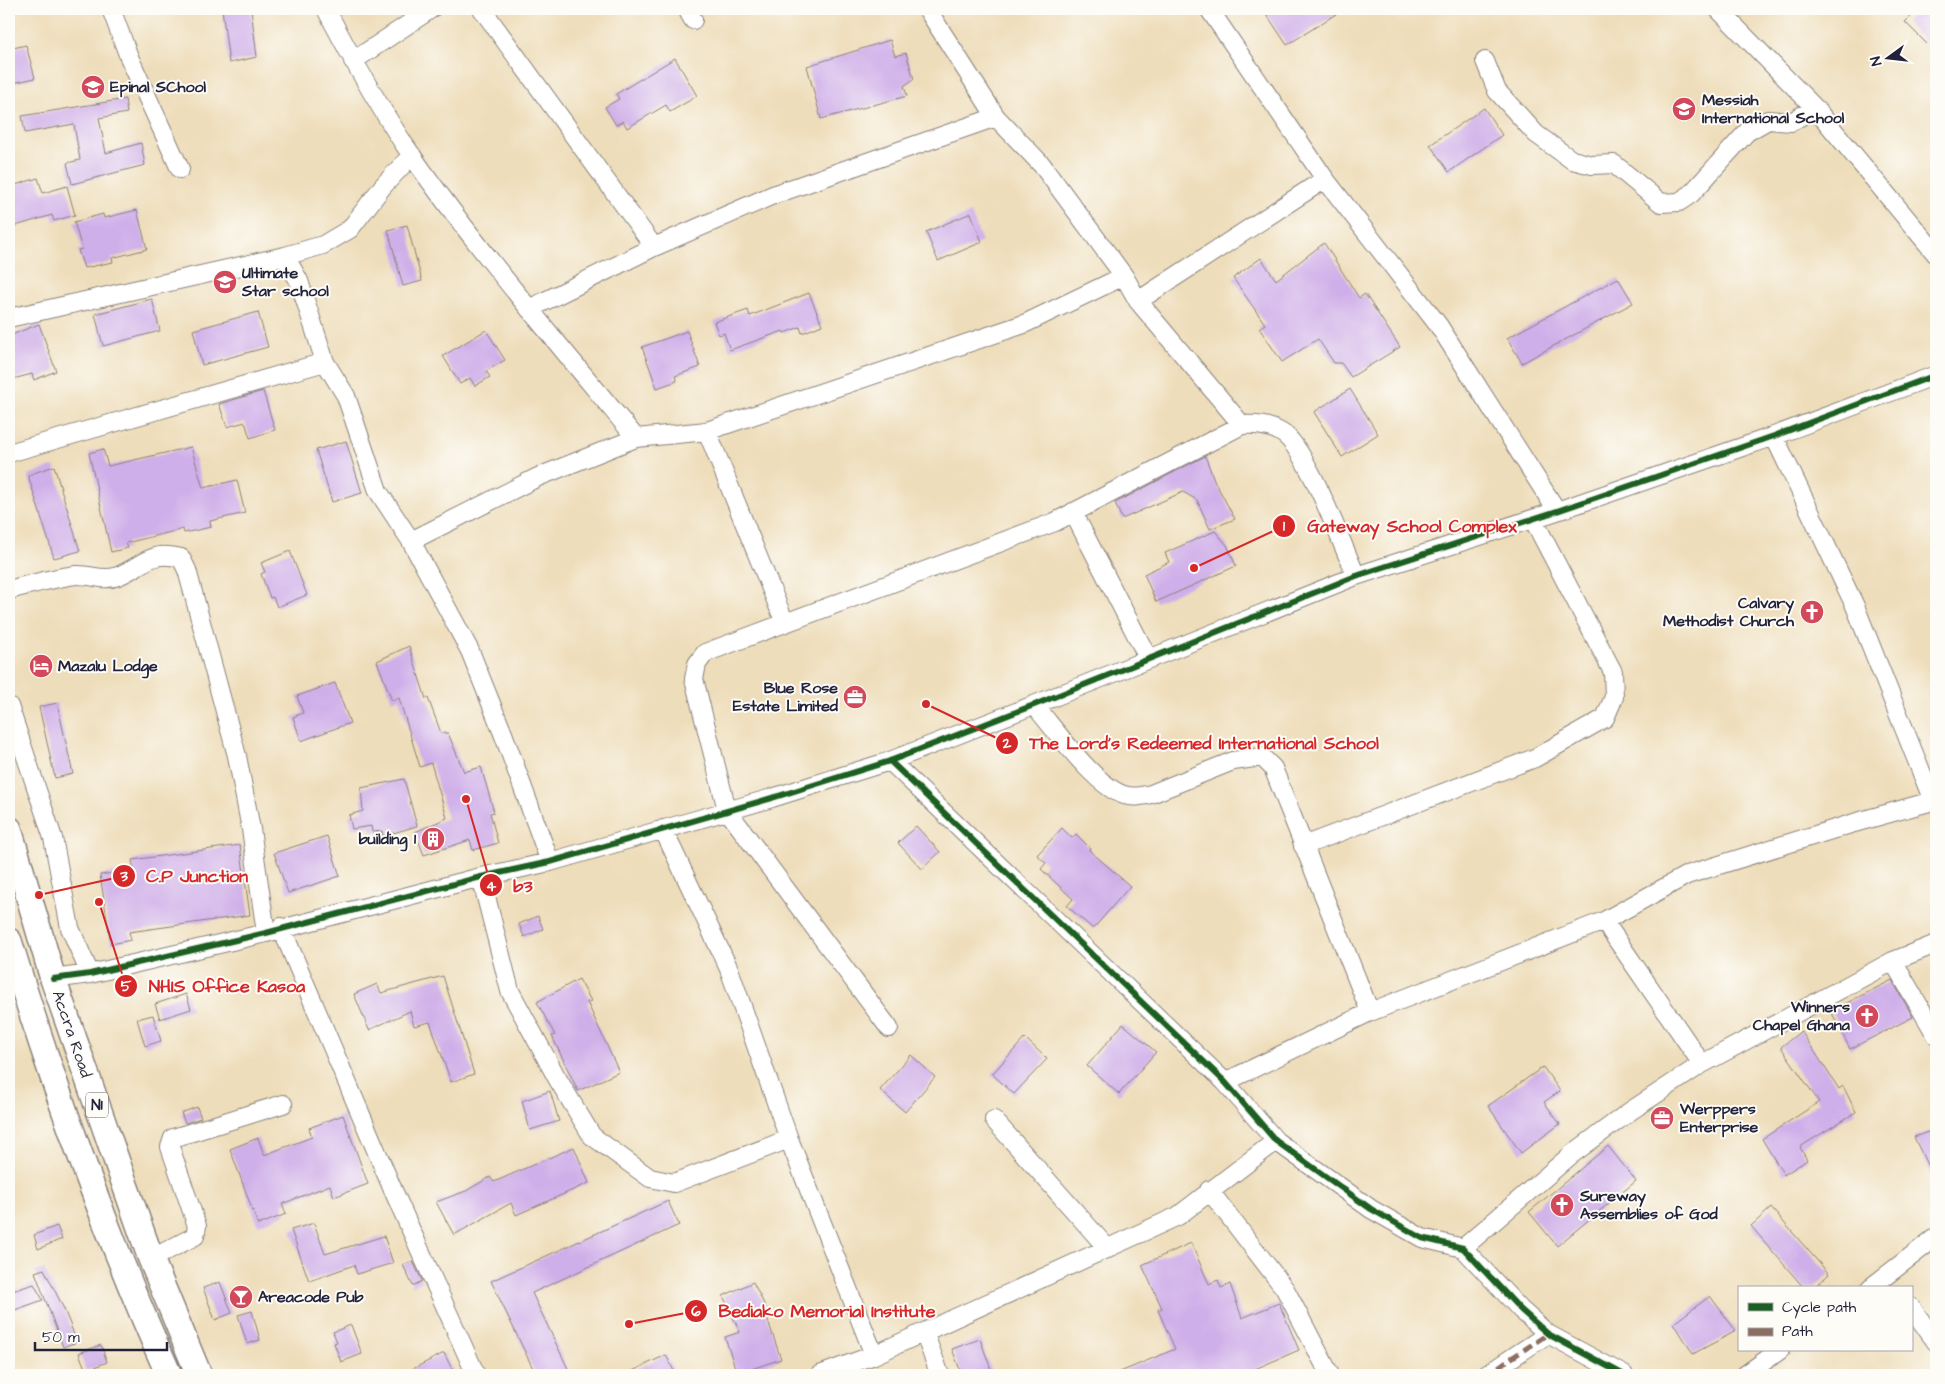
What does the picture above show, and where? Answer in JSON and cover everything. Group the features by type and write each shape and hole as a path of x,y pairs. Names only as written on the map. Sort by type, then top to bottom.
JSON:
{"highway":[{"name":"Accra Road","path":"9,829 53,979 151,1259 200,1375"},
{"name":"Accra Road","path":"9,945 63,1106 102,1212 169,1375"}],"street":[{"path":"111,9 132,66 180,169"},
{"path":"326,9 353,61 412,155 529,308 636,438"},
{"path":"353,61 431,9"},
{"path":"482,9 654,247"},
{"path":"927,9 996,116 1042,165 1124,276 1138,301 1242,425"},
{"path":"1209,9 1325,179 1440,326 1558,511"},
{"path":"1718,9 1815,108 1936,254"},
{"path":"1486,61 1497,91 1536,134 1572,160 1592,165 1614,164 1661,203 1680,202 1691,194 1747,132 1768,120 1791,122 1815,108"},
{"path":"529,308 654,247 773,195 996,116"},
{"path":"9,318 285,256 323,245 350,229 383,186 412,155"},
{"path":"1138,301 1325,179"},
{"path":"285,256 299,280 325,362 346,396 378,491 411,541 470,651 504,736 550,862"},
{"path":"411,541 538,477 636,438 707,431 1024,324 1124,276"},
{"path":"9,453 325,362"},
{"path":"53,979 90,974 274,930 481,877 550,862 772,798 890,760 1034,706 1148,658 1356,576 1558,511 1774,436 1936,375"},
{"path":"889,1028 727,810 694,679 697,664 705,652 1055,522 1242,425 1262,424 1285,435 1304,460 1356,576"},
{"path":"707,431 785,623"},
{"path":"1225,1082 1370,1012 1604,921 1687,875 1934,800 1855,606 1774,436"},
{"path":"1073,512 1148,658"},
{"path":"1303,846 1535,758 1605,718 1614,697 1613,672 1533,519"},
{"path":"9,590 49,578 79,575 103,579 117,577 156,555 181,558 187,570 236,756 274,930 476,1375"},
{"path":"9,706 53,838 70,928 90,974"},
{"path":"1034,706 1101,782 1123,794 1137,797 1151,794 1233,761 1262,758 1273,768 1370,1012"},
{"path":"890,760 1225,1082 1276,1140 1371,1209 1422,1238 1463,1248 1521,1310 1548,1334 1624,1375"},
{"path":"663,829 729,969 789,1139 874,1356"},
{"path":"481,877 510,991 557,1078 592,1136 650,1178 674,1183 789,1139"},
{"path":"1604,921 1702,1064"},
{"path":"1463,1248 1571,1154 1629,1112 1702,1064 1893,961 1936,944"},
{"path":"1893,961 1936,1035"},
{"path":"151,1259 195,1236 197,1226 170,1147 173,1138 283,1104"},
{"path":"994,1120 1108,1250"},
{"path":"820,1375 874,1356 1108,1250 1178,1216 1209,1190 1276,1140"},
{"path":"1209,1190 1285,1289 1330,1375"},
{"path":"1877,1286 1891,1282 1936,1237"},
{"path":"1912,1308 1936,1342"},
{"path":"924,1332 940,1375"},
{"path":"1486,1375 1548,1334"},
{"path":"1745,1375 1777,1352"}],"building":[{"path":"222,9 251,9 257,57 229,63"},
{"path":"1263,9 1344,9 1287,45"},
{"path":"1919,9 1936,9 1936,53 1905,22"},
{"path":"890,40 895,56 906,53 914,79 904,86 907,96 821,119 807,66"},
{"path":"26,45 35,78 9,84 9,49"},
{"path":"675,58 697,96 670,112 666,105 627,128 623,121 616,125 605,107 619,99 616,94"},
{"path":"125,99 127,113 99,118 106,153 141,143 145,165 72,184 67,163 80,160 74,124 25,133 22,116"},
{"path":"1484,108 1502,135 1449,172 1430,145"},
{"path":"38,178 43,193 67,186 75,215 54,221 52,215 9,228 9,187"},
{"path":"137,210 147,249 112,258 113,262 84,268 78,250 82,249 74,222 103,214 104,218"},
{"path":"971,213 982,242 938,261 926,232"},
{"path":"407,225 422,281 403,286 388,230"},
{"path":"1324,243 1359,298 1365,294 1400,347 1351,377 1341,363 1334,363 1318,339 1282,362 1259,328 1265,324 1233,278 1261,258 1276,280"},
{"path":"1618,278 1633,303 1522,363 1507,338"},
{"path":"809,293 822,325 802,333 800,327 784,333 783,331 730,350 724,333 719,335 714,322 748,310 750,316"},
{"path":"152,299 160,331 103,346 95,314"},
{"path":"258,312 268,347 202,365 193,330"},
{"path":"39,324 56,371 34,380 32,374 9,380 9,336"},
{"path":"486,330 505,360 486,371 490,377 475,386 470,378 460,384 443,356"},
{"path":"687,331 700,367 675,376 677,381 657,388 642,347"},
{"path":"1350,389 1378,434 1342,457 1314,412"},
{"path":"263,391 275,430 250,438 245,422 227,427 219,404"},
{"path":"346,441 362,493 332,502 316,450"},
{"path":"191,447 203,488 237,480 245,513 210,521 211,527 184,533 183,529 126,543 128,548 111,552 89,453 103,449 108,466"},
{"path":"1205,456 1215,482 1235,519 1210,529 1197,500 1183,492 1122,519 1115,503"},
{"path":"54,466 80,551 54,558 28,475"},
{"path":"1215,531 1227,545 1236,566 1156,602 1144,574 1169,562 1165,553"},
{"path":"290,551 307,595 277,607 273,597 270,598 261,574 265,572 261,563"},
{"path":"409,646 426,699 428,698 441,733 448,733 464,772 481,767 494,812 490,813 498,843 473,850 470,840 424,855 415,832 447,818 431,763 420,767 399,698 392,701 377,661"},
{"path":"335,683 350,723 301,741 293,717 303,713 297,696"},
{"path":"57,703 73,774 55,778 39,707"},
{"path":"404,779 417,826 383,836 382,831 372,832 371,826 352,829 349,815 363,811 361,788"},
{"path":"916,826 940,852 922,869 898,843"},
{"path":"1062,828 1072,838 1076,834 1090,848 1089,850 1130,886 1093,929 1067,906 1073,899 1041,869 1046,863 1037,855"},
{"path":"327,836 340,876 288,893 274,853"},
{"path":"240,845 250,915 129,932 131,940 111,944 100,875 134,870 132,860"},
{"path":"538,916 543,929 524,937 519,924"},
{"path":"443,976 474,1074 451,1082 430,1022 414,1026 410,1011 369,1030 354,994 377,984 381,993"},
{"path":"579,979 591,1001 587,1002 619,1072 578,1091 552,1036 555,1035 537,1002"},
{"path":"1892,980 1913,1017 1850,1049 1831,1011"},
{"path":"186,994 191,1009 160,1019 155,1004"},
{"path":"153,1015 161,1041 145,1046 137,1019"},
{"path":"1123,1024 1156,1052 1119,1094 1087,1066"},
{"path":"1801,1031 1839,1089 1843,1086 1856,1112 1800,1147 1807,1160 1784,1175 1762,1139 1819,1102 1781,1047"},
{"path":"1025,1038 1047,1059 1014,1094 992,1074"},
{"path":"911,1055 935,1077 905,1112 880,1090"},
{"path":"1543,1067 1560,1091 1544,1102 1560,1124 1521,1153 1488,1106"},
{"path":"550,1091 559,1121 530,1130 522,1101"},
{"path":"197,1107 201,1118 185,1123 181,1113"},
{"path":"343,1115 368,1184 334,1197 330,1185 282,1204 286,1214 258,1225 230,1149 258,1138 264,1155 312,1137 309,1128"},
{"path":"1936,1129 1936,1184 1914,1137"},
{"path":"1608,1146 1636,1181 1557,1246 1529,1212"},
{"path":"574,1147 589,1183 516,1215 511,1203 454,1235 436,1202 466,1191 490,1177 494,1182"},
{"path":"668,1201 679,1225 532,1293 571,1375 536,1375 491,1281"},
{"path":"1771,1208 1829,1274 1816,1286 1802,1286 1751,1226"},
{"path":"314,1223 325,1254 384,1236 393,1263 357,1274 354,1265 309,1281 291,1230"},
{"path":"57,1226 62,1239 38,1249 34,1235"},
{"path":"1191,1243 1209,1284 1218,1280 1221,1288 1230,1284 1242,1318 1279,1303 1299,1350 1248,1372 1250,1375 1113,1375 1175,1349 1158,1310 1162,1308 1142,1265"},
{"path":"413,1261 422,1281 413,1286 403,1265"},
{"path":"44,1269 64,1309 77,1342 63,1347 35,1272"},
{"path":"220,1282 232,1313 215,1320 203,1288"},
{"path":"753,1282 766,1308 764,1309 781,1359 737,1374 725,1337 740,1332 723,1296"},
{"path":"34,1284 43,1300 9,1312 9,1292"},
{"path":"1710,1296 1736,1331 1693,1354 1674,1323"},
{"path":"252,1311 260,1340 247,1344 238,1315"},
{"path":"351,1325 362,1354 341,1362 334,1343 337,1342 333,1332"},
{"path":"980,1339 993,1375 962,1375 952,1349"},
{"path":"101,1345 107,1362 86,1371 79,1353"},
{"path":"444,1353 455,1375 401,1375"},
{"path":"666,1355 676,1375 624,1375"}],"marked path":[{"path":"1486,1375 1548,1334"}],"cycle path":[{"path":"53,979 90,974 266,933 481,877 550,862 772,798 890,761 1356,576 1557,511 1774,436 1936,375"},
{"path":"890,761 1225,1082 1276,1141 1371,1209 1422,1238 1463,1248 1521,1310 1548,1334 1624,1375"}],"place":[{"name":"Epinal SChool","path":"93,87"},
{"name":"Messiah International School","path":"1684,109"},
{"name":"Ultimate Star school","path":"225,282"},
{"name":"Gateway School Complex","path":"1194,568"},
{"name":"Calvary Methodist Church","path":"1812,612"},
{"name":"Mazalu Lodge","path":"41,666"},
{"name":"Blue Rose Estate Limited","path":"855,697"},
{"name":"The Lord's Redeemed International School","path":"926,704"},
{"name":"b3","path":"466,799"},
{"name":"building 1","path":"433,839"},
{"name":"C.P Junction","path":"39,895"},
{"name":"NHIS Office Kasoa","path":"99,902"},
{"name":"Winners Chapel Ghana","path":"1867,1016"},
{"name":"Werppers Enterprise","path":"1662,1118"},
{"name":"Sureway Assemblies of God","path":"1562,1205"},
{"name":"Areacode Pub","path":"241,1297"},
{"name":"Bediako Memorial Institute","path":"629,1324"}]}
